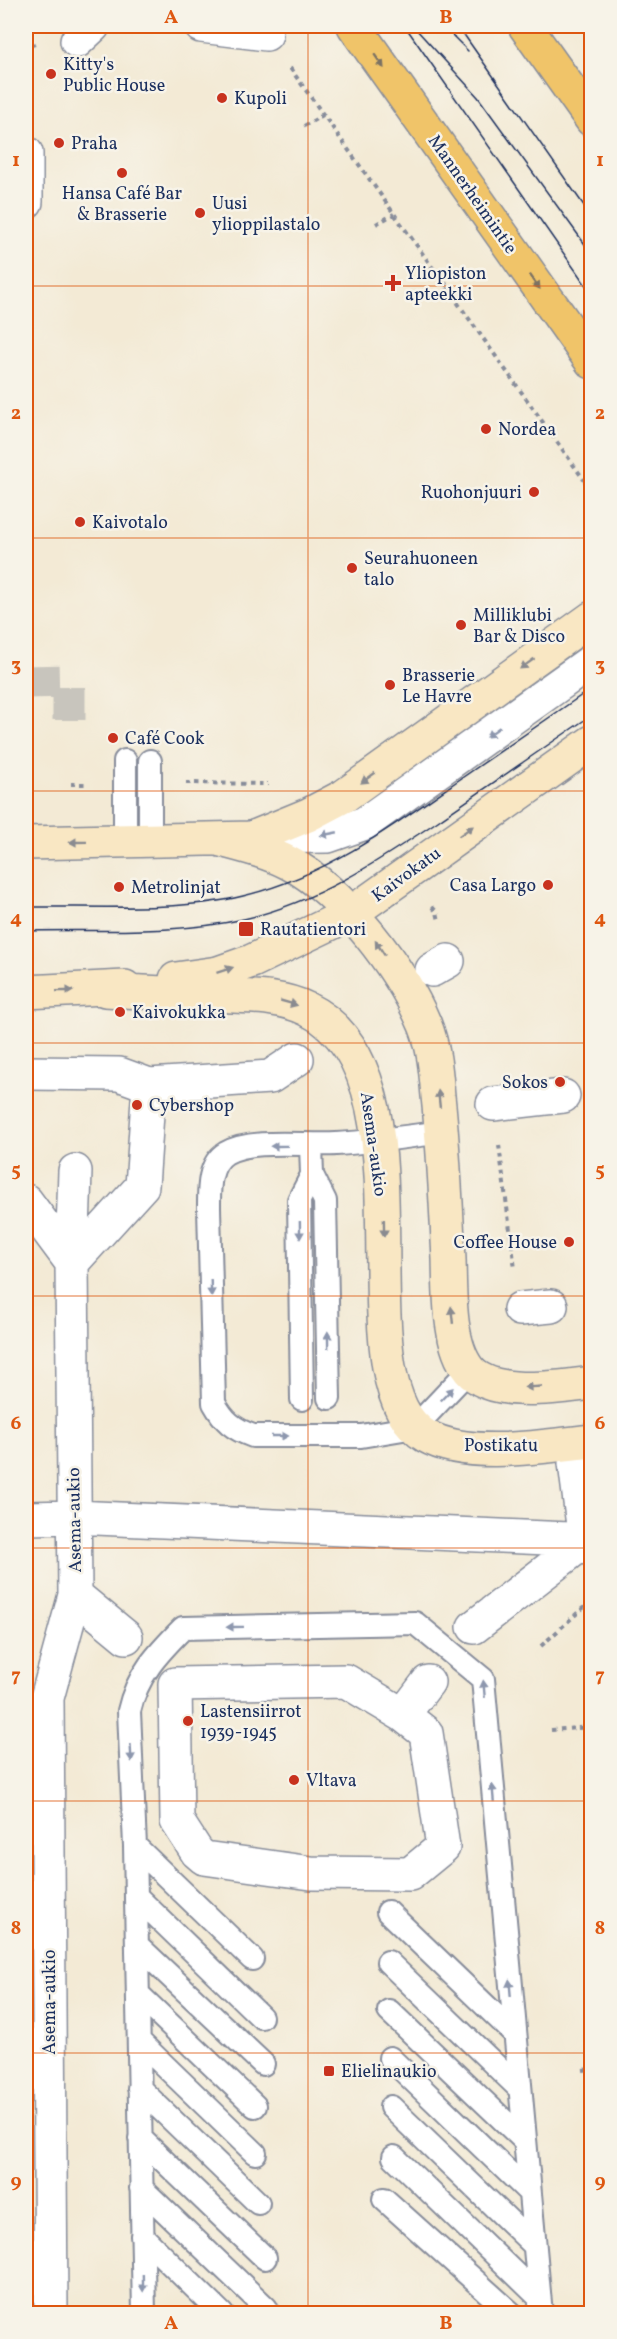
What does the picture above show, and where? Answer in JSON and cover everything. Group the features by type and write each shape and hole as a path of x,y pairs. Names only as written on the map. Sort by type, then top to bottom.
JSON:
{"main road":[{"name":"Mannerheimintie","path":"354,26 591,362"},
{"path":"525,26 591,120"},
{"path":"26,843 236,839 308,815 344,796 591,618"},
{"name":"Kaivokatu","path":"26,992 105,990 218,973 252,961 350,914 591,742"},
{"path":"236,839 290,864 326,891 350,914 376,942 425,1026 435,1068 442,1132 452,1318 459,1350 469,1370 483,1380 502,1387 591,1383"},
{"name":"Asema-aukio","path":"105,990 268,998 309,1009 338,1031 353,1053 364,1077 377,1141 384,1207 385,1346 401,1406 415,1427"},
{"name":"Postikatu","path":"415,1427 435,1440 474,1448 583,1452"}],"street":[{"path":"201,26 263,30"},
{"path":"26,153 28,202"},
{"path":"236,839 328,836 365,823 591,661"},
{"path":"26,1073 119,1074 149,1085 270,1077 297,1059"},
{"path":"26,1201 72,1263 142,1186 149,1085"},
{"path":"493,1104 563,1096"},
{"name":"Asema-aukio","path":"51,2313 37,2055 36,1699 75,1596 72,1263 75,1171"},
{"path":"583,1452 588,1540"},
{"path":"26,1518 74,1517 588,1540"},
{"path":"474,1627 588,1540"},
{"path":"75,1596 126,1637"},
{"path":"335,1700 346,1681 403,1715 426,1733 443,1847 410,1874 311,1874 204,1858 197,1852 177,1821 182,1764 175,1684 335,1700 403,1715"},
{"path":"403,1715 428,1682"}],"lane":[{"path":"125,761 125,784 138,841"},
{"path":"138,841 150,783 150,761"},
{"path":"442,1132 377,1141 245,1146 225,1154 215,1165 209,1182 208,1208 214,1403 223,1419 236,1430 253,1436 361,1436 415,1427 469,1370"},
{"path":"311,1145 312,1174 325,1201 329,1398"},
{"path":"302,1399 300,1200 312,1174"},
{"path":"144,2313 131,1702 150,1661 183,1628 416,1623 483,1679 540,2305"},
{"path":"135,1846 252,1959"},
{"path":"136,1896 261,2017"},
{"path":"388,1912 514,2033"},
{"path":"137,1945 263,2064"},
{"path":"388,1962 519,2088"},
{"path":"138,1994 255,2106"},
{"path":"389,2011 524,2139"},
{"path":"138,2041 255,2153"},
{"path":"390,2058 529,2192"},
{"path":"139,2088 258,2203"},
{"path":"391,2107 534,2245"},
{"path":"140,2138 265,2258"},
{"path":"394,2157 540,2305"},
{"path":"141,2188 266,2307"},
{"path":"384,2199 513,2313"},
{"path":"142,2236 222,2313"}],"path":[{"path":"582,26 591,39"},
{"path":"263,30 591,490"},
{"path":"304,126 323,115"},
{"path":"376,224 394,214"},
{"path":"443,283 473,295"},
{"path":"150,783 278,784"},
{"path":"70,784 125,784"},
{"path":"542,1646 583,1608 591,1607"},
{"path":"551,1730 591,1727"},
{"path":"583,2070 591,2069"}],"tunnel":[{"path":"26,682 69,681 69,721 76,721"}],"tram line":[{"path":"405,26 592,294"},
{"path":"443,26 468,51"},
{"path":"458,26 592,217"},
{"path":"415,28 478,97 592,254"},
{"path":"26,907 135,907 191,904 218,901 272,888 327,864 379,835 592,688"},
{"path":"26,931 190,927 217,924 271,912 321,892 392,852 592,715"}],"place":[{"name":"Kitty's Public House","path":"51,74"},
{"name":"Kupoli","path":"222,98"},
{"name":"Praha","path":"59,143"},
{"name":"Hansa Café Bar & Brasserie","path":"122,173"},
{"name":"Uusi ylioppilastalo","path":"200,213"},
{"name":"Yliopiston apteekki","path":"393,283"},
{"name":"Nordea","path":"486,429"},
{"name":"Ruohonjuuri","path":"534,492"},
{"name":"Kaivotalo","path":"80,522"},
{"name":"Seurahuoneen talo","path":"352,568"},
{"name":"Milliklubi Bar & Disco","path":"461,625"},
{"name":"Brasserie Le Havre","path":"390,685"},
{"name":"Café Cook","path":"113,738"},
{"name":"Casa Largo","path":"548,885"},
{"name":"Metrolinjat","path":"119,887"},
{"name":"Rautatientori","path":"246,929"},
{"name":"Kaivokukka","path":"120,1012"},
{"name":"Sokos","path":"560,1082"},
{"name":"Cybershop","path":"137,1105"},
{"name":"Coffee House","path":"569,1242"},
{"name":"Lastensiirrot 1939-1945","path":"188,1721"},
{"name":"Vltava","path":"294,1780"},
{"name":"Elielinaukio","path":"329,2071"}]}
